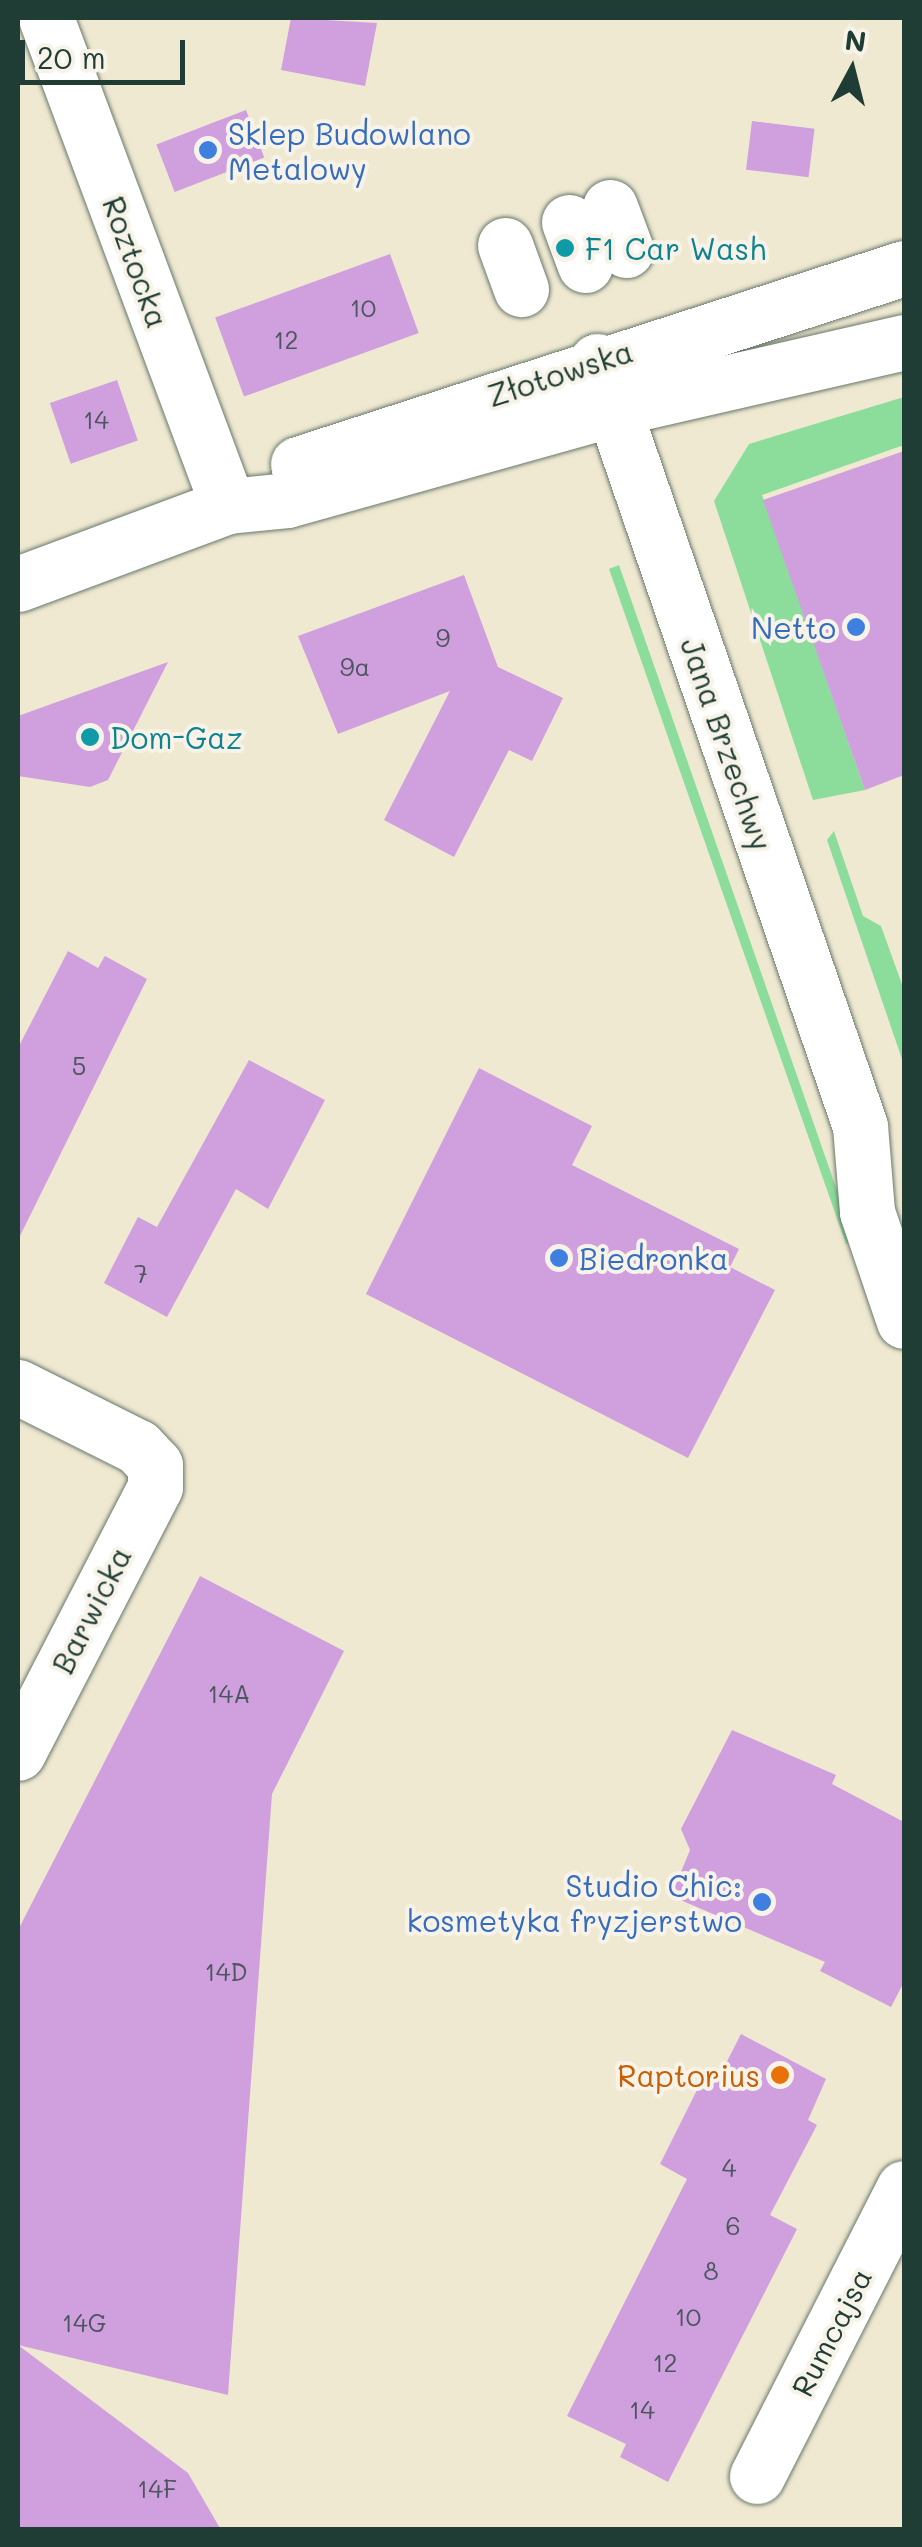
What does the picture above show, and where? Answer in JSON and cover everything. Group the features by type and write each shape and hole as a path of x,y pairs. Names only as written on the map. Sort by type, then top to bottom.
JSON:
{"street":[{"name":"Roztocka","path":"46,18 228,506"},
{"name":"Złotowska","path":"18,584 228,506 287,500 604,385 904,268"},
{"name":"Złotowska","path":"604,385 904,342"},
{"name":"Jana Brzechwy","path":"604,385 860,1126 866,1212 904,1321"},
{"name":"Jana Brzechwy","path":"860,1126 904,1190"},
{"name":"Barwicka","path":"18,1388 138,1447 155,1464 155,1487 18,1752"},
{"name":"Rumcajsa","path":"756,2476 904,2188"}],"green space":[{"path":"904,397 904,445 762,495 865,790 813,800 714,501 749,444"},
{"path":"619,565 855,1242 846,1244 609,569"},
{"path":"834,831 863,916 881,926 904,990 904,1065 827,840"}],"building":[{"path":"291,18 377,23 365,86 281,70"},
{"path":"246,110 264,158 175,192 156,144"},
{"path":"752,121 815,129 809,177 746,170"},
{"path":"390,254 419,333 244,397 215,318"},
{"path":"117,380 138,441 71,464 50,403"},
{"name":"Netto","path":"904,451 904,775 865,790 763,500"},
{"path":"464,575 498,667 563,698 532,761 509,750 454,857 384,820 450,691 338,734 298,636"},
{"name":"Dom-Gaz","path":"168,662 108,780 90,787 18,776 18,716"},
{"path":"68,951 98,968 105,956 147,979 18,1240 18,1048"},
{"path":"249,1060 325,1100 268,1209 236,1189 167,1317 104,1283 138,1217 157,1227"},
{"name":"Biedronka","path":"479,1068 592,1126 572,1165 739,1249 730,1267 775,1290 688,1458 366,1294"},
{"path":"200,1576 344,1651 272,1794 228,2395 18,2345 18,1930"},
{"path":"732,1730 836,1775 832,1784 904,1822 904,1982 891,2007 820,1971 825,1962 671,1896 690,1850 681,1829"},
{"path":"741,2034 826,2079 808,2120 817,2125 770,2215 797,2229 668,2482 620,2457 626,2444 567,2416 687,2179 660,2164 707,2070 719,2077"},
{"path":"18,2345 188,2473 221,2530 18,2530"}],"place":[{"name":"Sklep Budowlano Metalowy","path":"208,150"},
{"name":"F1 Car Wash","path":"565,248"},
{"name":"Netto","path":"856,627"},
{"name":"Dom-Gaz","path":"90,737"},
{"name":"Biedronka","path":"559,1258"},
{"name":"Studio Chic: kosmetyka fryzjerstwo","path":"762,1902"},
{"name":"Raptorius","path":"780,2075"}]}
